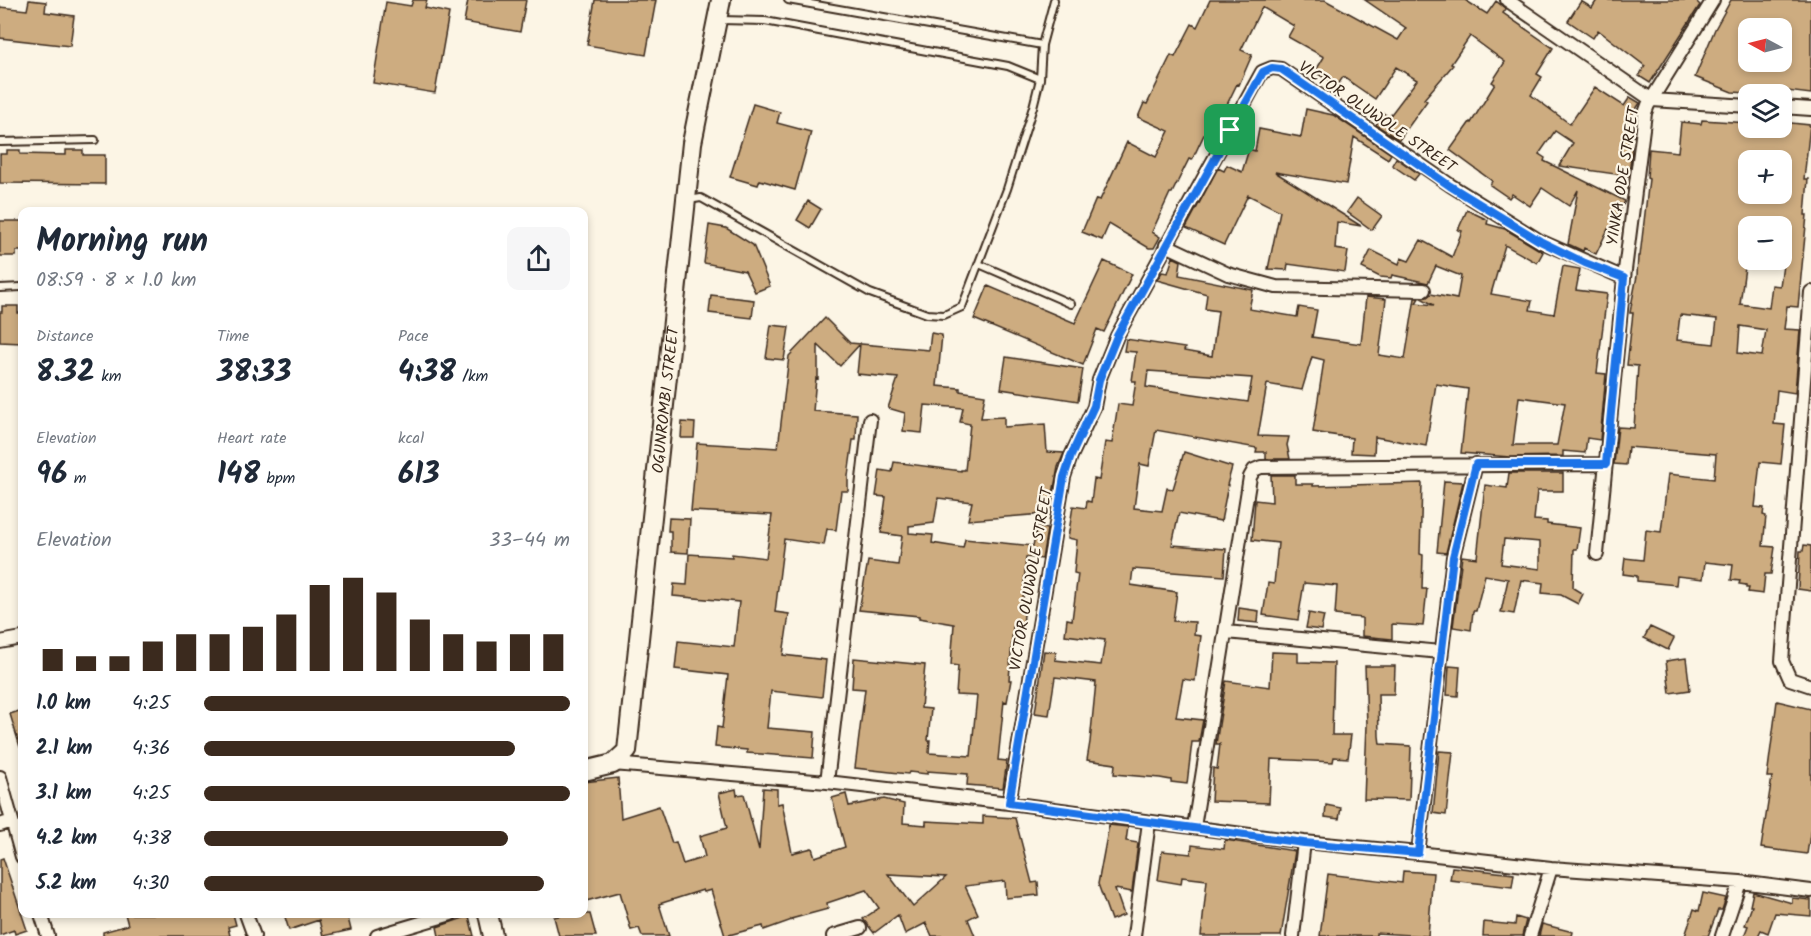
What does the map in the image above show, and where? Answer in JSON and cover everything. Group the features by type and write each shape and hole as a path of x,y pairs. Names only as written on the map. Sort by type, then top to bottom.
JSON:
{"street":[{"name":"OGUNROMBI STREET","path":"614,764 627,752 692,143 721,0"},
{"path":"1507,0 1652,100 1738,105"},
{"name":"YINKA ODE STREET","path":"1597,554 1624,278 1645,113 1713,0"},
{"name":"VICTOR OLUWOLE STREET","path":"1009,803 1064,477 1071,456 1094,406 1099,380 1117,336 1263,72 1272,68 1281,69 1450,186 1540,241 1585,263 1624,278"},
{"path":"1792,108 1811,109"},
{"path":"1166,245 1228,274 1276,287 1424,290"},
{"path":"1811,292 1782,661 1790,679 1811,686"},
{"path":"826,782 870,420"},
{"path":"1418,853 1453,557 1476,464"},
{"path":"1194,827 1250,477 1254,470 1261,466 1606,464"},
{"path":"1226,632 1441,652"},
{"path":"0,642 18,639"},
{"path":"588,770 614,764 826,782 1009,803 1304,843 1551,868 1740,882 1811,891"},
{"path":"0,777 6,823 18,848"},
{"path":"1134,936 1149,822"},
{"path":"1293,936 1304,843"},
{"path":"1530,936 1551,868"},
{"path":"1722,936 1740,882"},
{"path":"42,918 48,936"},
{"path":"247,918 254,936"},
{"path":"377,936 438,918"},
{"path":"489,918 493,936"},
{"path":"833,936 860,928"}],"lane":[{"path":"788,0 1042,45"},
{"path":"687,200 701,198 870,293 927,314 944,315 962,307 1007,189 1033,107 1040,79 1042,45 1054,0"},
{"path":"717,20 765,21 800,27 1008,66 1040,79"},
{"path":"0,142 95,140"},
{"path":"979,264 1071,304"},
{"path":"0,288 18,287"}],"building":[{"path":"29,0 46,2 45,12 74,16 70,46 0,38 0,7 27,10"},
{"path":"413,0 427,0 425,8 449,13 435,93 373,83 386,2 411,6"},
{"path":"468,0 526,0 520,32 464,22"},
{"path":"595,0 656,0 646,55 587,45"},
{"path":"1210,0 1325,0 1398,40 1406,28 1365,0 1465,0 1487,14 1496,1 1506,9 1503,13 1553,48 1537,74 1542,77 1531,95 1570,124 1595,87 1624,106 1630,97 1640,103 1626,124 1635,130 1626,146 1632,147 1629,176 1559,166 1573,143 1555,131 1539,154 1545,158 1544,161 1625,201 1596,254 1568,244 1578,190 1569,206 1542,188 1530,206 1512,194 1509,198 1490,185 1492,181 1450,150 1471,123 1495,84 1492,82 1505,62 1470,36 1451,64 1453,65 1424,99 1427,101 1399,140 1376,125 1383,113 1389,117 1417,80 1396,67 1375,99 1343,77 1337,86 1315,72 1324,57 1288,37 1294,26 1262,7 1241,50 1252,55 1239,85 1237,84 1217,125 1210,122 1192,160 1189,159 1170,193 1152,232 1160,237 1154,248 1149,248 1109,224 1102,240 1082,232 1096,199 1100,200 1127,142 1156,157 1169,131 1138,117 1144,103 1147,104 1171,55 1175,57 1192,24 1197,27"},
{"path":"1597,0 1695,0 1700,5 1650,83 1639,76 1645,66 1598,30 1593,38 1568,21 1581,1 1592,8"},
{"path":"1731,0 1811,0 1811,94 1792,92 1792,84 1738,84 1738,92 1732,92 1695,77 1715,29"},
{"path":"753,104 780,112 777,123 811,132 795,190 760,180 758,185 730,177"},
{"path":"1306,109 1333,115 1391,154 1388,159 1354,137 1346,184 1275,172 1361,226 1337,222 1335,249 1348,251 1345,272 1288,264 1287,270 1268,269 1280,211 1248,195 1224,245 1186,228 1218,168 1224,171 1227,165 1242,172 1249,149 1255,151 1259,129 1301,137"},
{"path":"1702,120 1738,122 1738,138 1792,138 1792,123 1810,125 1804,179 1808,179 1805,215 1807,215 1798,307 1787,306 1784,329 1800,330 1795,393 1777,390 1774,424 1785,425 1781,464 1760,462 1755,507 1764,508 1763,515 1766,516 1763,546 1775,547 1771,574 1765,574 1763,594 1748,592 1749,588 1746,588 1746,585 1739,584 1740,581 1731,580 1733,565 1705,562 1703,579 1677,576 1676,585 1637,581 1637,576 1623,574 1625,558 1643,560 1646,530 1661,532 1668,474 1714,479 1716,454 1628,447 1626,465 1614,464 1618,427 1634,428 1638,366 1627,365 1633,313 1630,313 1638,256 1640,256 1649,179 1647,178 1649,149 1678,152 1681,122 1701,124","holes":["1680,315 1717,319 1714,344 1677,340","1740,326 1766,330 1762,356 1738,353"]},
{"path":"7,150 20,150 20,154 66,155 66,150 83,150 83,155 105,155 105,184 0,183 0,154 7,154"},
{"path":"1396,158 1419,174 1414,180 1392,165"},
{"path":"1357,198 1382,216 1372,230 1347,212"},
{"path":"808,201 821,209 810,228 797,220"},
{"path":"1467,210 1488,220 1487,224 1505,229 1543,252 1537,263 1505,245 1491,294 1532,301 1530,310 1554,314 1563,266 1580,269 1576,290 1607,294 1597,373 1606,374 1600,440 1587,438 1585,453 1563,451 1563,456 1510,457 1461,453 1468,389 1436,384 1426,446 1375,437 1374,454 1351,453 1352,438 1313,432 1324,360 1312,357 1302,390 1267,384 1258,436 1289,437 1287,445 1290,459 1266,459 1266,452 1256,452 1257,448 1156,430 1149,466 1140,464 1134,508 1162,511 1167,488 1173,489 1184,452 1232,467 1221,521 1179,513 1172,545 1226,549 1224,576 1133,569 1131,585 1177,592 1173,621 1195,622 1194,635 1201,636 1195,681 1183,679 1176,717 1203,720 1199,742 1192,742 1187,784 1160,778 1114,774 1115,764 1087,760 1096,682 1055,677 1049,715 1035,713 1044,651 1056,652 1055,660 1101,665 1105,640 1065,635 1067,619 1072,620 1078,574 1074,573 1077,540 1068,538 1073,506 1086,508 1087,501 1091,502 1094,479 1099,480 1105,442 1112,443 1118,404 1132,406 1136,381 1132,381 1136,352 1124,351 1126,339 1185,348 1184,351 1212,356 1218,311 1205,309 1207,294 1157,280 1162,272 1168,273 1173,257 1181,261 1179,275 1253,290 1249,309 1297,317 1299,307 1317,310 1312,337 1361,344 1366,297 1386,299 1379,355 1405,359 1415,298 1419,298 1416,303 1434,305 1421,298 1431,294 1457,299 1461,276 1436,266 1428,283 1392,275 1391,278 1380,277 1362,268 1371,250 1399,264 1401,258 1409,261 1421,240 1452,257 1462,231 1458,230","holes":["1148,371 1252,378 1248,402 1146,387","1519,397 1565,403 1557,445 1513,445"]},
{"path":"0,221 18,221 16,256 0,256"},
{"path":"709,225 726,228 753,245 770,286 755,292 745,271 704,263"},
{"path":"1104,261 1132,274 1104,332 1097,329 1083,365 974,319 988,286 1075,323"},
{"path":"711,295 754,300 752,318 709,313"},
{"path":"2,306 18,306 18,343 0,342 0,312 2,312"},
{"path":"825,318 850,343 929,350 931,333 942,335 937,386 960,388 960,391 985,395 981,418 1004,417 1004,427 1045,424 1047,452 1064,453 1058,467 1052,499 1041,498 1043,514 968,520 972,502 938,498 934,523 909,526 909,533 933,535 932,543 963,548 965,539 1033,546 1037,527 1047,529 1042,559 1026,557 1023,628 1013,627 1009,680 1011,680 1007,702 1004,701 998,760 1007,761 1003,788 967,785 968,774 927,771 927,774 909,772 908,774 855,768 865,689 852,688 854,658 925,665 921,708 931,709 929,753 971,756 977,696 956,695 958,666 951,665 954,624 919,618 919,616 859,610 868,561 898,565 902,536 881,533 886,497 876,496 880,470 892,472 894,462 965,470 970,424 960,422 963,408 925,405 922,433 903,431 905,413 888,408 898,378 857,374 860,344 840,366 818,345 818,379 816,378 813,411 857,414 856,440 853,440 848,491 841,491 836,530 827,529 824,545 784,539 775,612 789,614 783,655 826,660 822,697 771,691 767,728 815,732 813,758 747,753 747,750 715,747 717,727 722,728 728,675 675,669 678,641 734,647 739,602 673,596 674,584 687,585 689,554 732,557 732,554 766,558 772,515 691,511 697,443 778,448 789,356"},
{"path":"771,325 789,327 784,360 766,358"},
{"path":"1006,357 1083,369 1078,401 1001,389"},
{"path":"682,422 695,423 694,438 681,438"},
{"path":"1509,473 1563,473 1563,491 1537,491 1534,520 1580,528 1577,549 1574,549 1573,588 1583,594 1578,604 1561,595 1542,593 1543,583 1521,580 1514,614 1501,612 1508,579 1485,575 1476,611 1473,611 1471,630 1453,627 1462,556 1477,558 1485,485 1507,488","holes":["1504,539 1540,542 1540,569 1501,564"]},
{"path":"1271,475 1295,475 1295,484 1313,484 1313,486 1422,483 1420,554 1423,555 1422,589 1427,589 1423,626 1392,624 1392,639 1362,636 1362,618 1335,615 1337,586 1304,583 1298,620 1263,615 1268,583 1274,584 1278,543 1252,540 1255,500 1272,502"},
{"path":"1444,481 1463,482 1446,553 1437,552"},
{"path":"669,518 690,519 688,553 671,552"},
{"path":"1804,545 1811,546 1811,591 1798,589 1800,551 1803,551"},
{"path":"1239,608 1259,611 1258,623 1238,621"},
{"path":"1309,613 1324,616 1321,630 1306,628"},
{"path":"1650,627 1674,638 1668,650 1644,638"},
{"path":"1272,652 1298,653 1298,662 1334,663 1332,735 1351,735 1348,758 1334,757 1333,762 1271,759 1269,803 1211,801 1213,768 1217,769 1220,744 1216,744 1226,681 1270,687"},
{"path":"1686,658 1690,690 1670,693 1666,661"},
{"path":"1365,666 1395,666 1394,694 1378,694 1379,736 1380,744 1411,746 1409,800 1364,799 1367,725"},
{"path":"1449,666 1460,667 1458,696 1447,695"},
{"path":"1777,701 1811,709 1811,827 1807,854 1761,848 1772,777 1767,777"},
{"path":"18,711 18,740 10,714"},
{"path":"1439,751 1453,752 1446,815 1433,813"},
{"path":"618,778 621,818 659,806 672,843 676,842 683,864 705,857 700,836 727,828 719,793 736,789 737,795 744,794 759,850 763,788 777,789 777,804 782,803 792,853 812,848 815,857 845,847 832,798 846,794 849,806 884,799 904,804 903,823 926,825 926,821 983,824 983,816 1015,818 1032,883 1038,882 1039,895 1006,898 1005,881 965,886 978,914 968,919 975,936 932,936 926,923 905,934 898,915 874,933 863,919 879,908 866,890 827,903 828,909 791,919 764,930 763,926 725,936 711,890 704,892 703,890 659,904 669,936 642,936 639,928 631,930 620,892 588,900 588,782","holes":["888,874 946,877 913,907"]},
{"path":"1326,805 1341,808 1339,819 1325,817"},
{"path":"1109,825 1128,827 1126,841 1138,843 1132,892 1115,889 1124,915 1111,920 1098,884"},
{"path":"1225,840 1295,851 1281,936 1201,936 1207,880 1182,877 1181,884 1158,880 1162,851 1191,854 1192,845 1224,849"},
{"path":"3,858 18,903 18,918 23,918 27,930 15,934 14,930 0,935 0,859"},
{"path":"1452,867 1514,874 1512,887 1450,880"},
{"path":"1403,871 1433,873 1428,936 1376,933 1376,936 1320,936 1328,874 1402,883"},
{"path":"1753,892 1792,903 1792,898 1811,900 1811,916 1775,913 1768,933 1761,930 1758,936 1744,936 1748,926 1745,925 1752,906 1750,906"},
{"path":"1703,893 1726,898 1722,910 1718,910 1708,936 1685,936 1694,909 1699,911"},
{"path":"590,914 596,936 559,936 554,918 588,918"},
{"path":"1516,917 1526,920 1522,936 1483,936 1484,922 1515,925"},
{"path":"126,918 234,918 236,925 228,927 230,936 103,936 103,932 128,925"},
{"path":"285,918 348,918 351,930 323,936 319,920 289,930"},
{"path":"470,918 474,936 439,936 437,927"},
{"path":"1542,924 1573,932 1572,936 1539,936"}],"route":[{"path":"1272,68 1281,69 1450,186 1540,241 1585,263 1624,278 1606,464 1476,464 1453,557 1418,853 1304,843 1009,803 1064,477 1094,406 1099,380 1117,336 1230,130 1263,72 1272,68"}]}
